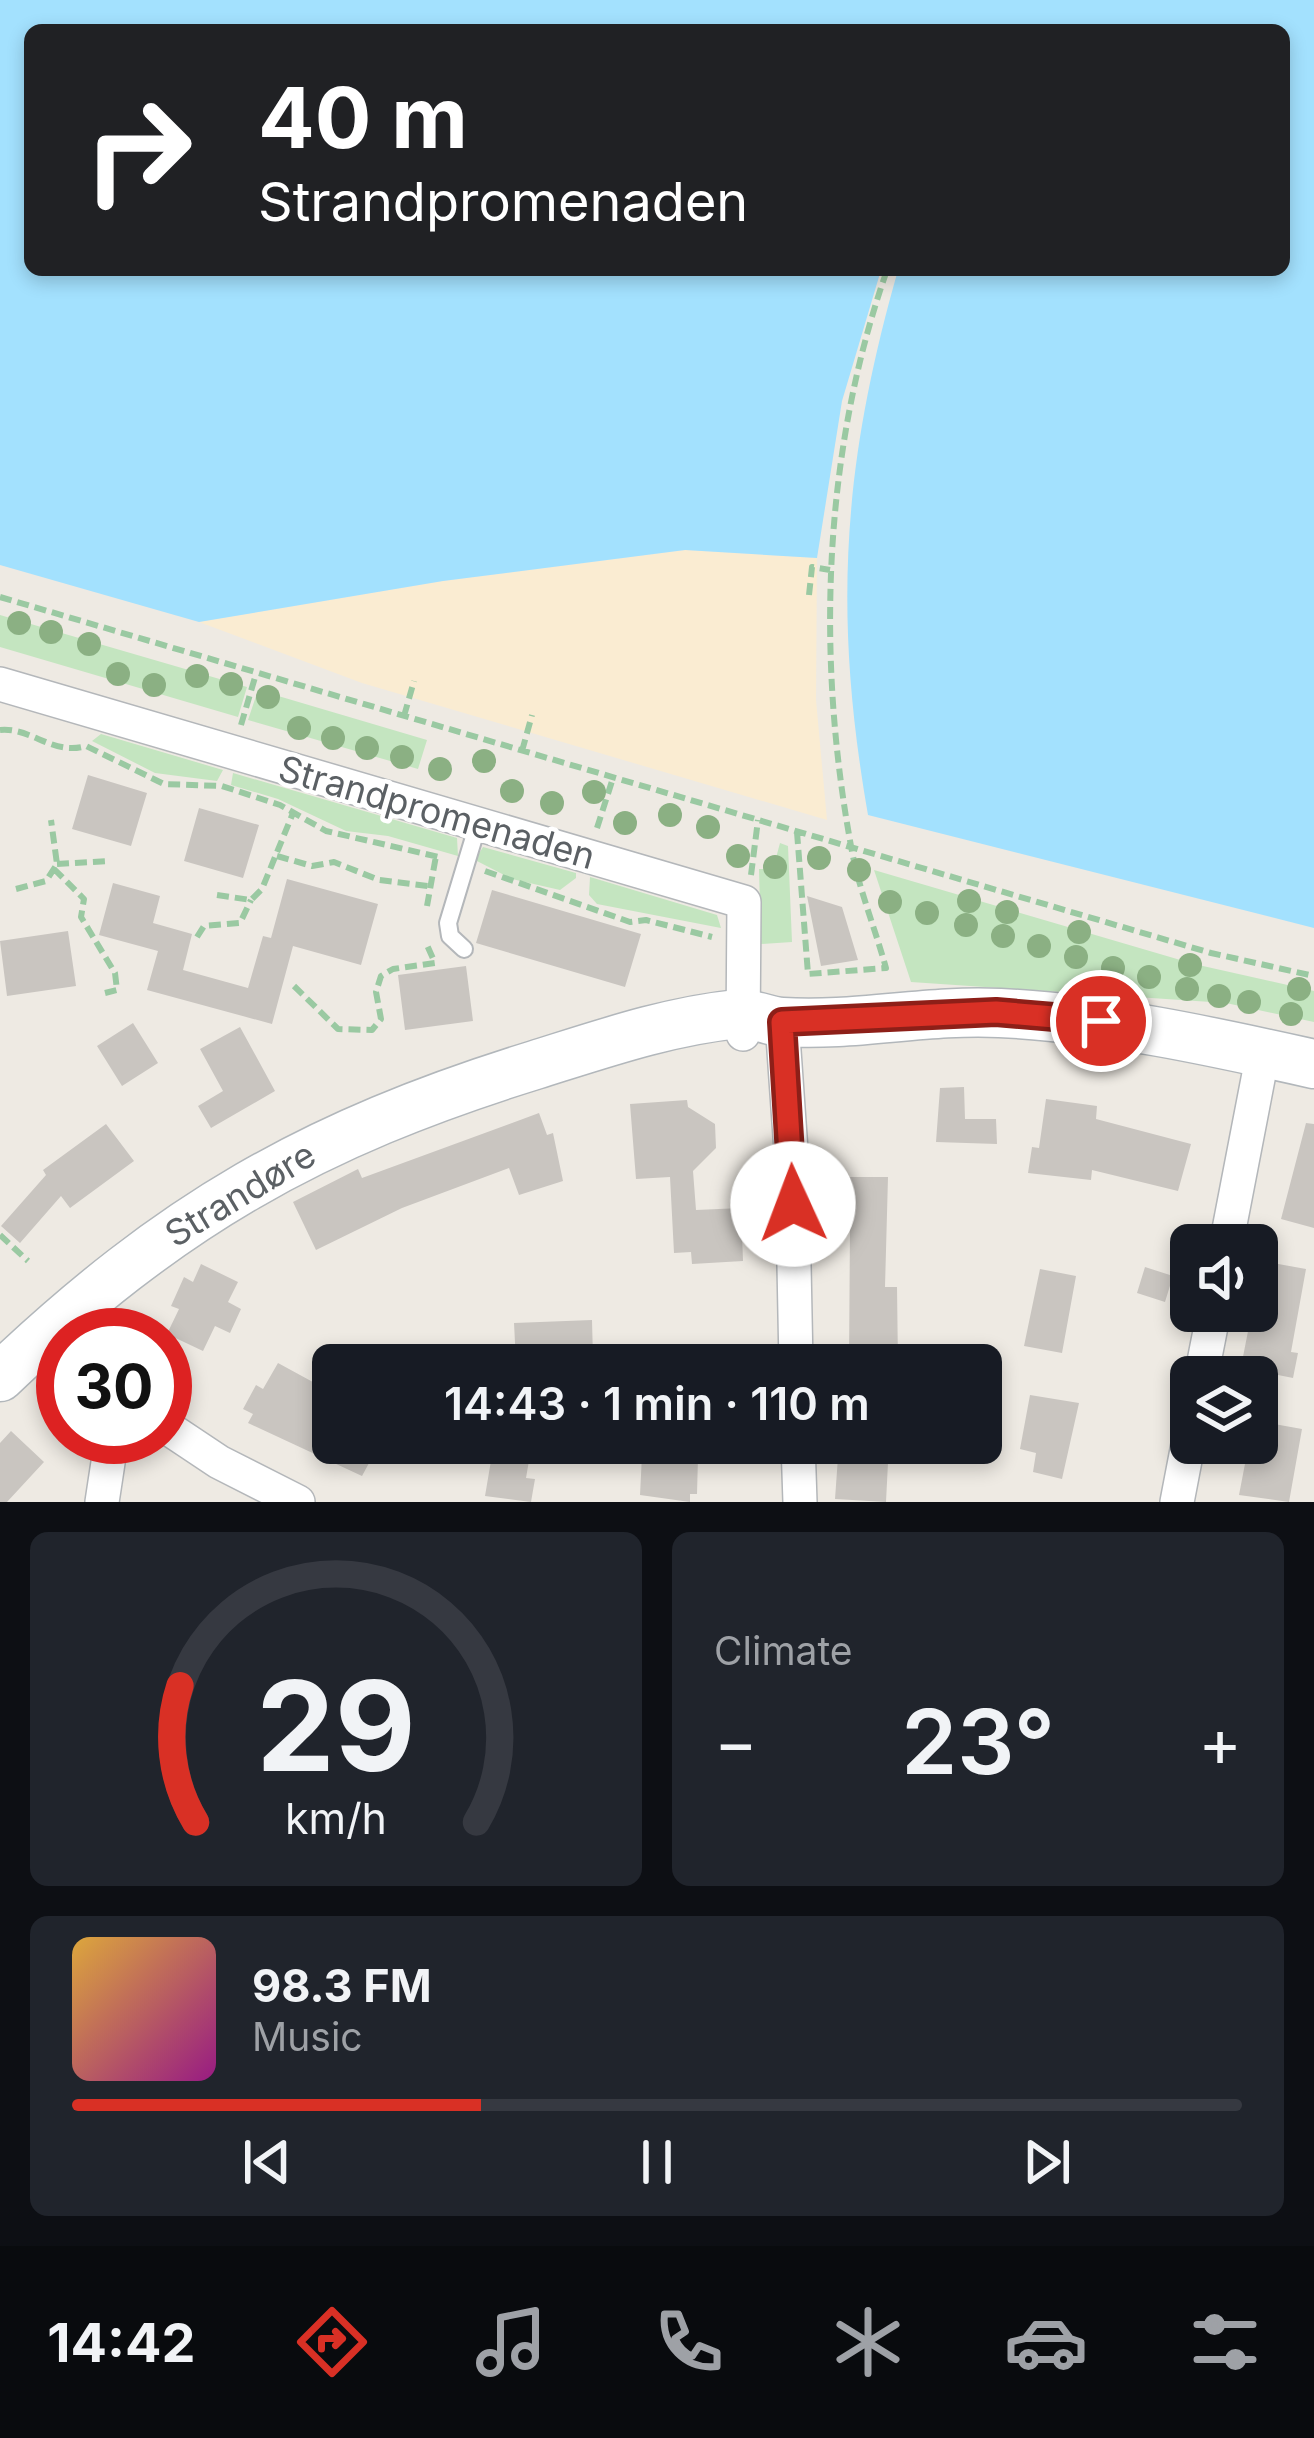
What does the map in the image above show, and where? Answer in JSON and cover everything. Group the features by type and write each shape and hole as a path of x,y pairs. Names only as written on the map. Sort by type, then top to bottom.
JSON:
{"street":[{"name":"Strandpromenaden","path":"0,684 744,902"},
{"path":"744,902 744,939 794,1344"},
{"path":"756,1024 996,1012 1101,1021 1314,1064"},
{"name":"Strandøre","path":"88,1308 194,1216 297,1154 403,1107 515,1071 756,1024"},
{"path":"1230,1224 1263,1053"},
{"name":"Strandøre","path":"0,1377 36,1350"},
{"path":"192,1444 298,1502"},
{"path":"102,1502 108,1464"},
{"path":"799,1464 800,1502"},
{"path":"1177,1502 1184,1464"}],"lane":[{"path":"464,949 450,936 448,922 478,824"}],"path":[{"path":"796,832 808,974 886,968 851,847 834,695 830,570 835,497 850,402 885,276"},
{"path":"808,596 812,567 830,570"},
{"path":"0,597 1211,953 1314,976"},
{"path":"236,740 257,673"},
{"path":"404,716 414,681"},
{"path":"522,751 532,716"},
{"path":"0,730 10,729 69,751 86,746 164,784 217,785 345,837 436,856 630,922 744,939"},
{"path":"592,843 613,778"},
{"path":"197,937 204,926 240,923 262,889 293,813"},
{"path":"51,820 56,867 84,899 81,917 116,973 117,990 105,993"},
{"path":"744,902 758,820"},
{"path":"277,856 312,866 334,862 380,880 428,886"},
{"path":"427,908 436,856"},
{"path":"16,889 46,881 56,867 108,860"},
{"path":"573,904 578,890"},
{"path":"217,895 251,900"},
{"path":"294,986 338,1029 373,1030 381,1019 376,992 381,976 435,963 426,948 426,930"},
{"path":"834,973 835,985"},
{"path":"0,1235 28,1261"}],"green space":[{"path":"0,615 247,687 238,717 0,647"},
{"path":"258,690 427,740 418,769 248,720"},
{"path":"101,734 223,770 217,781 155,773 92,741"},
{"path":"233,773 457,838 458,856 388,836 346,831 278,799 231,785"},
{"path":"780,843 788,846 792,942 761,944 759,869 773,869"},
{"path":"483,847 576,873 576,878 560,890 512,879 475,860"},
{"path":"874,870 1194,964 1314,991 1314,1022 1226,1003 911,982"},
{"path":"590,877 717,915 721,928 597,904 589,895"}],"sand":[{"path":"686,550 817,558 816,700 827,820 362,683 199,622 443,581"}],"water":[{"path":"0,0 1314,0 1314,928 868,815 850,673 847,606 855,476 879,342 896,276 1290,276 1290,24 24,24 24,276 879,276 842,401 817,558 685,550 443,581 199,622 0,565"}],"building":[{"path":"88,775 147,793 131,846 72,829"},
{"path":"199,808 259,825 243,878 184,861"},
{"path":"287,879 378,904 361,965 293,946 272,1024 147,990 158,951 99,935 113,883 160,896 153,923 192,934 183,970 248,988 263,936 271,938"},
{"path":"492,890 641,934 625,987 476,943"},
{"path":"807,896 842,907 858,960 821,966"},
{"path":"68,931 76,986 7,996 0,941"},
{"path":"466,966 473,1021 405,1030 398,975"},
{"path":"133,1023 158,1063 122,1086 97,1046"},
{"path":"240,1027 275,1091 211,1128 198,1106 223,1091 200,1049"},
{"path":"964,1087 965,1119 996,1119 997,1144 936,1142 940,1088"},
{"path":"1046,1099 1097,1106 1096,1119 1191,1144 1178,1191 1092,1170 1091,1180 1028,1173 1032,1147 1039,1148"},
{"path":"687,1100 688,1107 715,1124 716,1148 693,1171 696,1210 741,1208 743,1261 692,1264 691,1252 674,1253 670,1177 636,1179 630,1104"},
{"path":"539,1113 547,1135 553,1133 563,1181 519,1195 509,1168 402,1208 316,1250 293,1202 358,1169 362,1178"},
{"path":"1306,1123 1314,1124 1314,1228 1281,1219"},
{"path":"106,1124 134,1161 70,1208 61,1196 20,1243 1,1226 46,1175 43,1170"},
{"path":"839,1177 888,1177 885,1287 897,1287 898,1344 849,1344 850,1224 839,1224"},
{"path":"201,1264 238,1282 228,1302 241,1309 230,1333 215,1326 203,1351 192,1346 192,1308 171,1306 184,1277 193,1282"},
{"path":"1278,1264 1306,1269 1291,1352 1298,1353 1293,1378 1278,1375 1278,1356 1243,1356 1248,1332 1278,1332"},
{"path":"1145,1267 1170,1275 1165,1302 1137,1293"},
{"path":"1040,1269 1076,1276 1062,1353 1024,1346"},
{"path":"592,1320 593,1344 515,1344 514,1323"},
{"path":"278,1363 312,1382 312,1453 248,1423 253,1414 243,1409 256,1385 263,1389"},
{"path":"1030,1395 1079,1403 1062,1479 1033,1472 1036,1453 1020,1449"},
{"path":"1278,1425 1302,1429 1289,1502 1239,1495 1245,1464 1278,1464"},
{"path":"11,1431 36,1454 36,1464 42,1464 7,1502 0,1502 0,1443"},
{"path":"336,1464 368,1464 362,1476"},
{"path":"490,1464 528,1464 526,1478 535,1479 531,1502 485,1496"},
{"path":"642,1464 698,1464 697,1494 690,1494 690,1502 640,1495"},
{"path":"838,1464 888,1464 886,1502 835,1499"}],"route":[{"path":"793,1204 782,1022 996,1012 1101,1021"}]}
